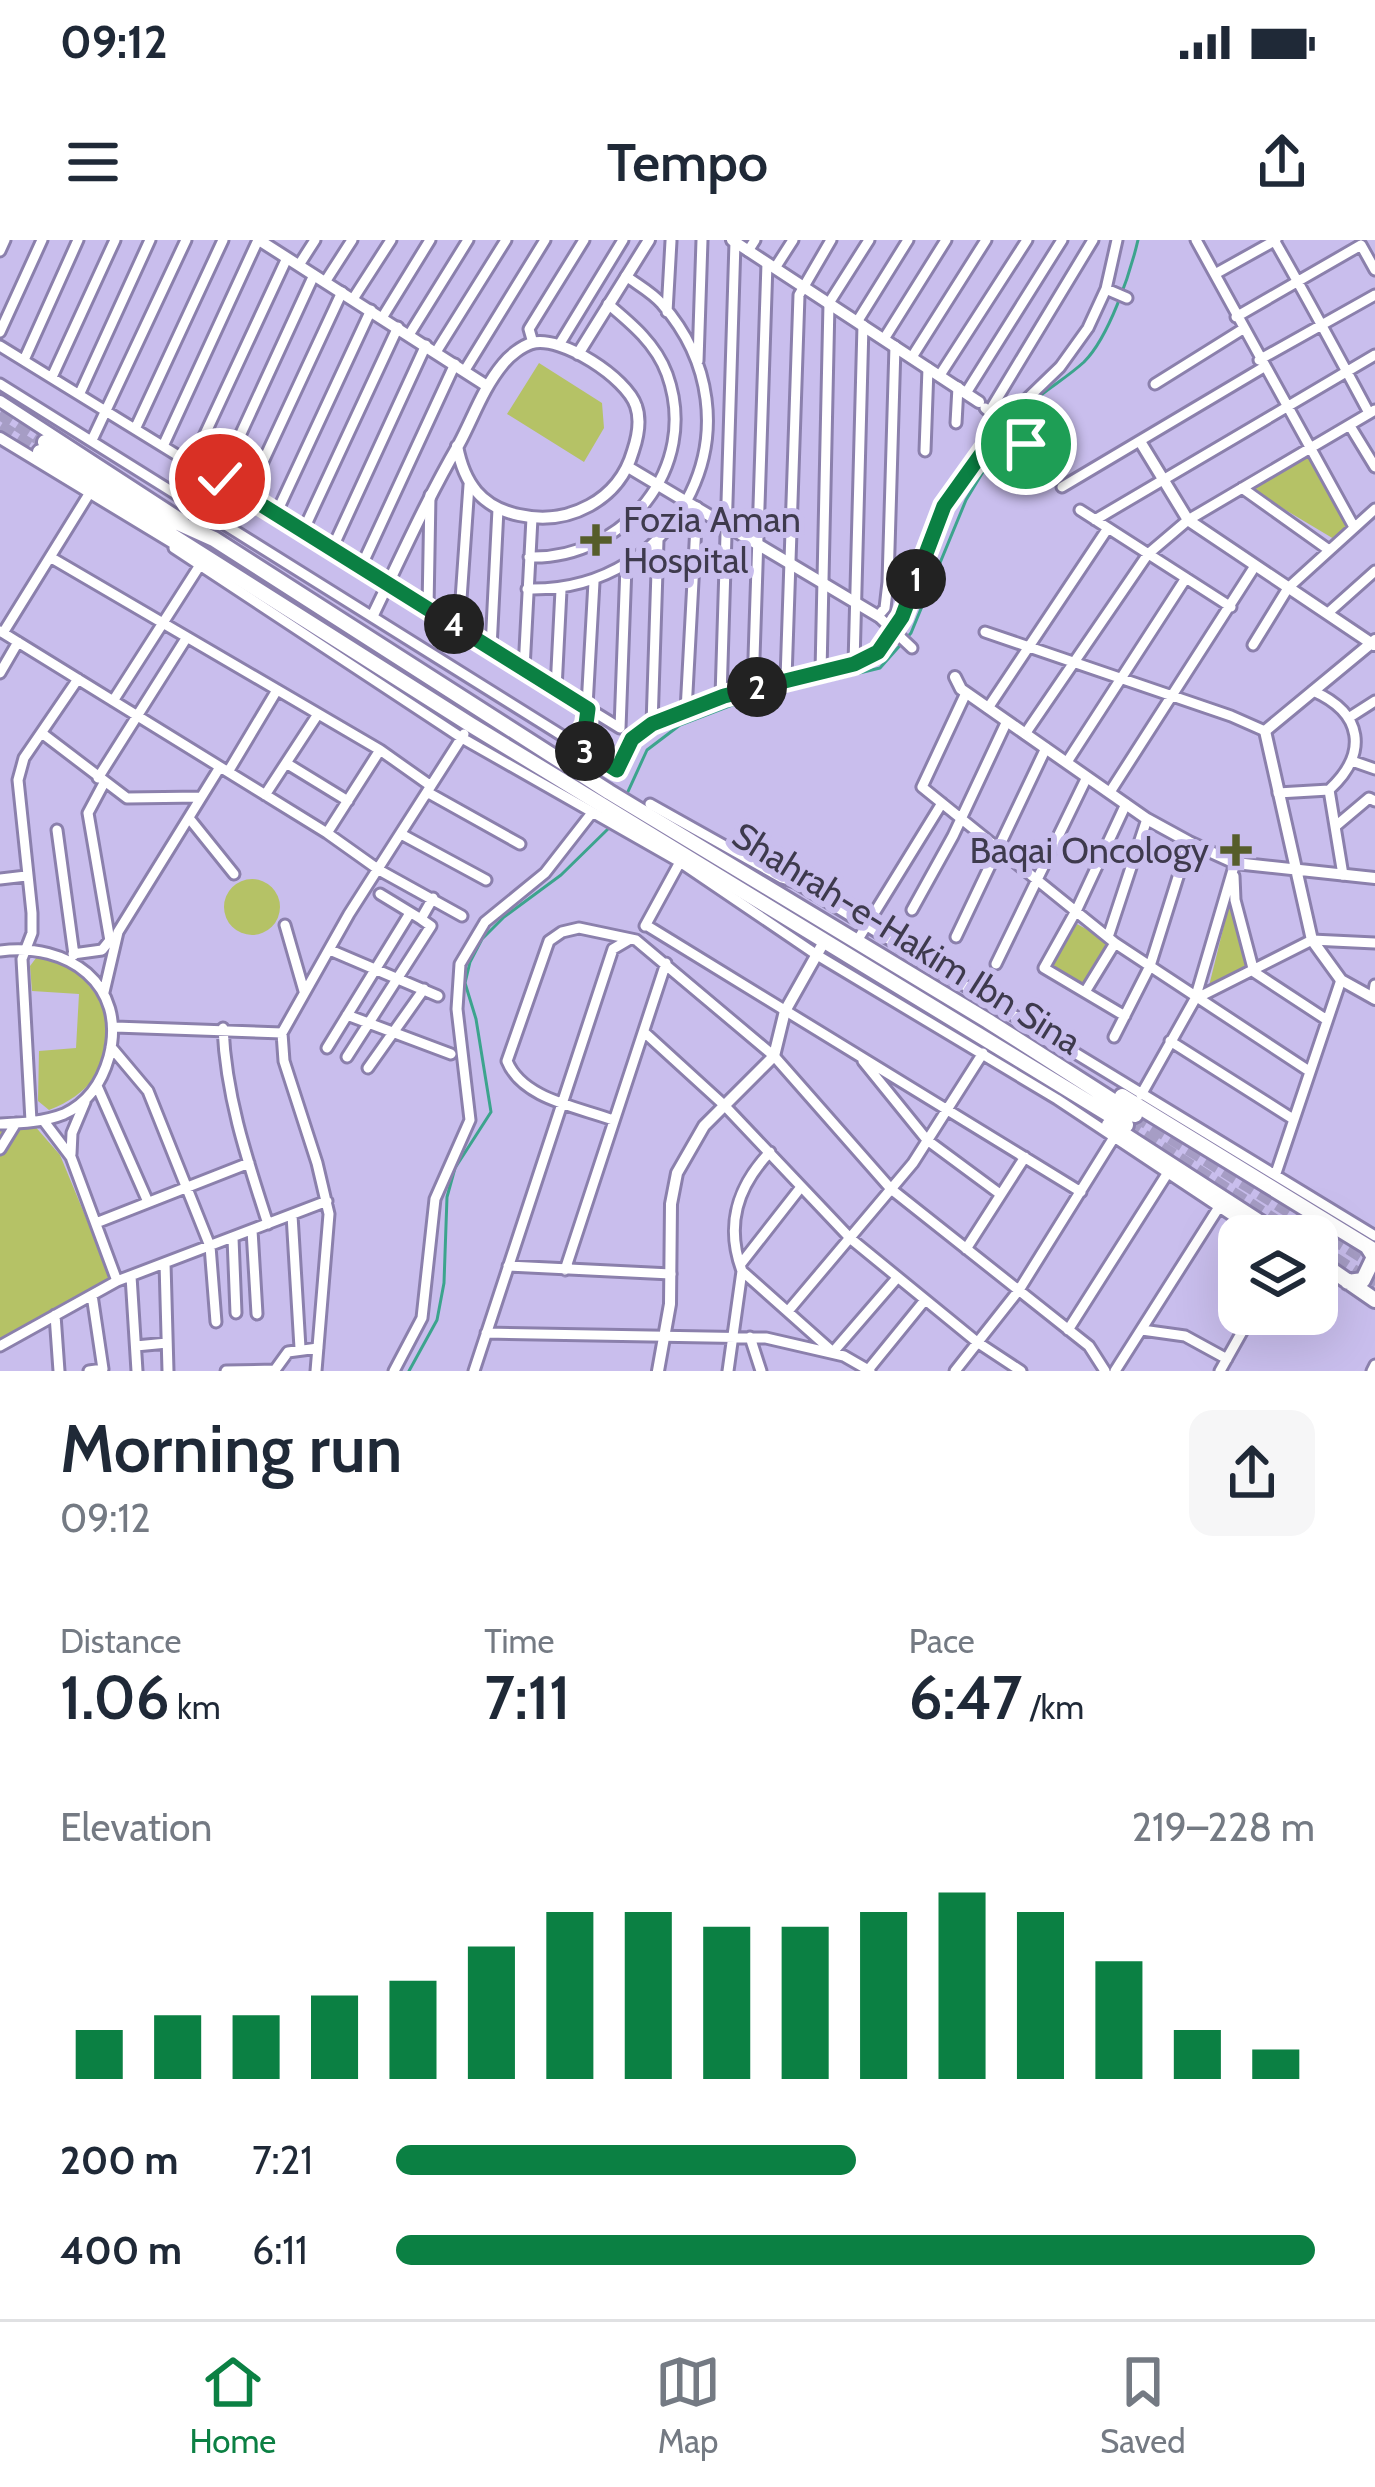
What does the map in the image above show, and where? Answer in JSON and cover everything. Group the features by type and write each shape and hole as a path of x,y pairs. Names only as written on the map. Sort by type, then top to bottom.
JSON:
{"highway":[{"path":"599,802 214,539 165,517 42,447 296,612 466,731 599,802 644,814"},
{"name":"Shahrah-e-Hakim Ibn Sina","path":"644,814 825,940 1020,1061 1135,1109"},
{"name":"Shahrah-e-Hakim Ibn Sina","path":"644,814 1135,1109"},
{"path":"1020,1061 1145,1154 1246,1215"},
{"path":"1135,1109 1372,1245 1372,1266 1363,1280 1348,1282"},
{"path":"1338,1275 1375,1300"}],"street":[{"path":"0,250 5,240"},
{"path":"0,332 42,240"},
{"path":"24,360 78,240"},
{"path":"52,376 116,240"},
{"path":"80,393 150,240"},
{"path":"92,440 186,240"},
{"path":"136,427 223,240"},
{"path":"164,444 258,240 274,244 286,258 488,386"},
{"path":"299,265 314,240"},
{"path":"220,479 320,279 352,240"},
{"path":"248,496 347,296 391,240"},
{"path":"276,514 376,314 430,240"},
{"path":"303,531 403,331 468,240"},
{"path":"332,549 431,348 506,240"},
{"path":"361,567 460,367 545,240"},
{"path":"533,343 530,329 584,240"},
{"path":"559,345 623,240"},
{"path":"578,354 649,240"},
{"path":"686,711 692,502 708,429 697,368 702,240"},
{"path":"753,688 771,266 793,240"},
{"path":"786,679 802,286 831,240"},
{"path":"821,672 829,303 869,240"},
{"path":"854,664 860,324 908,240"},
{"path":"878,616 885,608 888,582 890,343 946,240"},
{"path":"912,358 986,240"},
{"path":"940,375 1027,240"},
{"path":"956,423 962,390 1062,240"},
{"path":"989,412 1094,240"},
{"path":"0,384 617,770 632,739 652,724 721,697 854,664 878,652 896,634 944,506 1003,426 1060,367 1088,328 1106,289 1117,240"},
{"path":"1196,240 1354,527"},
{"path":"1025,734 1148,554 1188,520 1372,412 1275,240 1215,274"},
{"path":"721,697 734,241 752,245 771,266 962,390 1026,444"},
{"path":"667,312 670,242"},
{"path":"1236,317 1360,243 1375,270"},
{"path":"192,462 286,258"},
{"path":"626,276 662,303 697,368"},
{"path":"1106,289 1127,298"},
{"path":"1062,487 1141,443 1375,295"},
{"path":"530,557 570,554 594,546 630,521 660,483 674,434 667,374 652,346 608,304"},
{"path":"1154,383 1243,329"},
{"path":"373,615 430,495 488,386 509,357 533,343 559,345 617,380 636,406 639,427 628,467 611,491 582,510 532,518 498,509 469,484"},
{"path":"0,346 620,728 626,566"},
{"path":"1095,520 1375,355"},
{"path":"925,452 928,368"},
{"path":"0,401 214,539"},
{"path":"1350,426 1375,467"},
{"path":"0,438 466,731 282,1033 284,1061 329,1214 316,1371"},
{"path":"1141,443 1188,520 1374,643 1265,731"},
{"path":"458,446 469,484 460,628"},
{"path":"628,467 878,616 912,648"},
{"path":"1241,488 1329,550"},
{"path":"89,494 2,632 379,870 462,916"},
{"path":"428,609 430,495"},
{"path":"527,589 560,590 594,582 626,566 658,540 692,502"},
{"path":"491,648 498,509"},
{"path":"1253,645 1288,588 1375,509"},
{"path":"1080,510 1231,607"},
{"path":"524,669 532,518"},
{"path":"988,708 1108,528"},
{"path":"652,724 658,540"},
{"path":"50,557 380,750 429,789 520,844"},
{"path":"200,564 296,612"},
{"path":"113,701 200,564"},
{"path":"1110,792 1255,566"},
{"path":"1328,613 1375,571"},
{"path":"1067,762 1186,578"},
{"path":"575,744 588,709 594,582"},
{"path":"556,688 560,590"},
{"path":"985,632 1265,731"},
{"path":"110,940 88,812 101,780 187,637"},
{"path":"0,673 18,642"},
{"path":"956,677 966,693 1147,819 1189,842 1234,862 1375,878"},
{"path":"77,679 24,758 18,780 32,913 22,958 37,1121 71,1157 118,1281"},
{"path":"0,951 28,947 74,955 102,950 277,690"},
{"path":"1278,794 1329,790 1352,761 1356,740 1350,718 1334,700 1313,691"},
{"path":"966,693 922,787 1111,940 1309,1071"},
{"path":"1350,718 1375,701"},
{"path":"266,795 318,714"},
{"path":"912,910 1007,721"},
{"path":"1265,731 1312,940 1341,980 1374,994"},
{"path":"43,734 127,798 202,797"},
{"path":"956,937 1046,748"},
{"path":"327,833 380,750"},
{"path":"1352,761 1375,769"},
{"path":"286,763 348,801"},
{"path":"996,964 1087,777"},
{"path":"1329,790 1343,875"},
{"path":"1337,825 1369,799 1375,801"},
{"path":"394,1371 422,1318 435,1198 470,1120 457,1009 460,964 485,922 545,873 599,802 818,955 983,1053 1112,1139 1145,1154 1167,1174 1231,1215"},
{"path":"857,941 942,803"},
{"path":"1125,1016 1044,968 1126,804"},
{"path":"644,814 868,926 1135,1109 1276,1173 1372,1245"},
{"path":"189,818 234,874"},
{"path":"1085,992 1111,940 1147,819"},
{"path":"57,830 74,955"},
{"path":"401,834 486,880"},
{"path":"1114,1037 1150,966 1189,842"},
{"path":"474,1371 613,949 633,939 646,925 680,862"},
{"path":"1234,862 1235,900 1254,972 1328,1020"},
{"path":"1135,1109 1195,999 1234,862"},
{"path":"0,879 26,876"},
{"path":"347,1057 431,926 380,894"},
{"path":"327,1048 377,967 434,898"},
{"path":"285,925 304,991"},
{"path":"646,925 1081,1192"},
{"path":"613,1120 528,1088 507,1061 550,941 579,928 633,939 666,963 774,1056 891,1189 1089,1346 1105,1371"},
{"path":"104,992 118,932"},
{"path":"658,1371 666,1337 671,1204 677,1173 690,1144 774,1056 785,1011 825,940"},
{"path":"1195,999 1312,940 1375,943"},
{"path":"330,950 438,996"},
{"path":"0,1124 65,1113 98,1086 111,1047 115,1027 104,992 89,974 49,952"},
{"path":"566,1270 666,963"},
{"path":"1276,1173 1341,980"},
{"path":"368,1068 424,989"},
{"path":"347,1016 451,1054"},
{"path":"115,1027 282,1033"},
{"path":"223,1028 225,1073 268,1225"},
{"path":"644,1031 724,1105 850,1239 977,1342 1021,1371"},
{"path":"1170,1041 1294,1119"},
{"path":"111,1047 148,1091 210,1246 216,1322"},
{"path":"789,1310 891,1189 983,1053"},
{"path":"859,1056 927,1140 1000,1194"},
{"path":"98,1086 148,1202"},
{"path":"71,1157 72,1132 87,1097"},
{"path":"0,1149 16,1123"},
{"path":"955,1371 1018,1290 1112,1139"},
{"path":"728,1371 741,1268 733,1226 737,1201 746,1181 770,1152"},
{"path":"966,1249 1025,1157"},
{"path":"96,1223 249,1163"},
{"path":"1068,1330 1167,1174"},
{"path":"741,1268 801,1187"},
{"path":"0,1346 118,1281 327,1201"},
{"path":"1115,1371 1219,1207"},
{"path":"292,1215 299,1348"},
{"path":"252,1231 257,1314"},
{"path":"232,1238 236,1313"},
{"path":"165,1263 167,1371"},
{"path":"508,1266 671,1274"},
{"path":"741,1268 833,1352 869,1371 925,1300"},
{"path":"131,1276 137,1371"},
{"path":"833,1352 897,1278"},
{"path":"89,1371 103,1369 92,1295"},
{"path":"55,1316 59,1371"},
{"path":"1142,1330 1185,1336 1227,1359"},
{"path":"486,1333 750,1337 833,1352"},
{"path":"1220,1371 1240,1335"},
{"path":"750,1337 761,1371"},
{"path":"136,1346 167,1343"},
{"path":"226,1371 275,1370 288,1352 318,1348"}],"green space":[{"path":"539,363 602,403 604,428 584,462 507,414"},
{"path":"1311,453 1348,525 1334,539 1252,490"},
{"path":"252,879 272,887 280,907 272,927 252,935 232,927 224,907 232,887"},
{"path":"1230,901 1249,970 1208,990"},
{"path":"1077,924 1110,942 1084,987 1051,969"},
{"path":"39,954 67,967 89,985 102,1006 108,1030 106,1053 96,1076 77,1095 49,1110 38,1101 39,1051 76,1048 79,994 32,991 30,966"},
{"path":"33,1124 60,1155 111,1278 0,1340 0,1127"}],"waterway":[{"path":"1012,424 1093,351 1117,304 1138,240"},
{"path":"625,798 647,750 680,725 740,702 880,668 911,633 966,500 1007,432"},
{"path":"409,1371 437,1320 444,1283 447,1197 455,1168 491,1112 476,1019 465,983 470,962 482,939 504,917 561,875 610,827"}],"tunnel":[{"path":"0,413 45,442"},
{"path":"0,427 40,452"},
{"path":"1135,1115 1375,1264"},
{"path":"1126,1125 1265,1215"},
{"path":"1338,1261 1375,1285"}],"place":[{"name":"Fozia Aman Hospital","path":"596,540"},
{"name":"Baqai Oncology","path":"1236,850"}],"route":[{"path":"220,479 588,709 575,744 617,770 632,739 652,724 724,696 854,664 878,652 902,617 944,506 1002,425 1026,444"}]}
